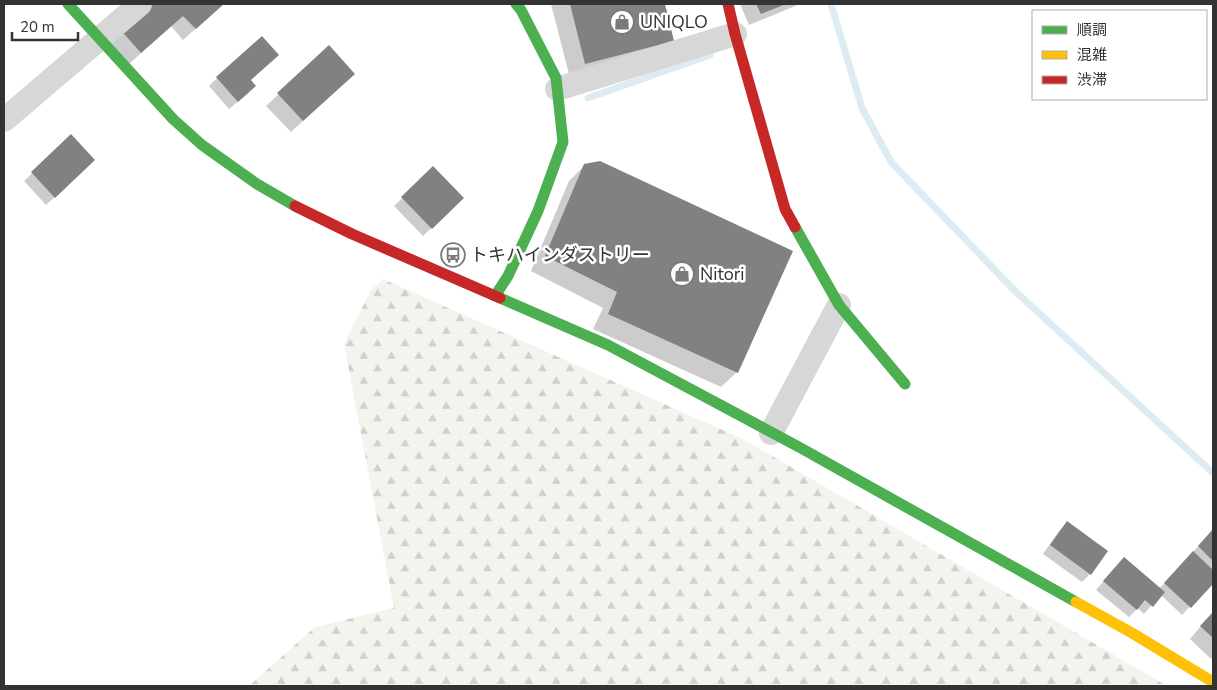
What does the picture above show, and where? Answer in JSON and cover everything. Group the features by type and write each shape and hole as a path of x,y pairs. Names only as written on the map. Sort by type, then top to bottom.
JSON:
{"street":[{"path":"68,4 173,119 202,145 250,179 288,202 352,234 608,345 1132,633 1213,682"},
{"path":"4,120 140,4"},
{"path":"495,296 508,276 538,211 563,142 556,78 521,10 516,4"},
{"path":"728,4 785,209 839,305 905,384"},
{"path":"557,89 735,34"},
{"path":"771,433 839,305"}],"green space":[{"path":"383,279 743,439 1167,686 249,686 315,627 394,608 344,344 371,290"}],"building":[{"path":"147,4 224,4 196,29 183,16 141,53 119,28"},
{"name":"UNIQLO","path":"570,4 665,4 674,41 585,64"},
{"path":"756,4 786,4 761,14"},
{"path":"262,36 279,55 251,80 256,86 238,102 216,77"},
{"path":"329,45 355,74 303,121 277,93"},
{"path":"71,134 95,160 55,198 31,172"},
{"name":"Nitori","path":"600,161 793,251 738,373 608,314 617,292 545,256 584,164"},
{"path":"433,166 464,198 432,229 401,197"},
{"path":"1067,521 1108,551 1091,575 1050,545"},
{"path":"1213,529 1213,561 1198,546"},
{"path":"1193,551 1213,570 1213,584 1191,608 1164,583"},
{"path":"1124,557 1165,592 1153,607 1145,600 1137,610 1103,581"},
{"path":"1213,612 1213,638 1200,626"}],"waterway":[{"path":"831,4 862,108 891,162 1015,291 1213,473"},
{"path":"588,98 710,55"}],"traffic: fast":[{"path":"68,4 173,119 202,145 257,184 295,206"},
{"path":"495,296 508,276 538,211 563,142 556,78 521,10 516,4"},
{"path":"795,227 839,305 905,384"},
{"path":"500,298 608,345 799,447 1076,602"}],"traffic: slow":[{"path":"1076,602 1213,682"}],"traffic: jam":[{"path":"728,4 785,209 795,227"},
{"path":"295,206 352,234 500,298"}],"place":[{"name":"UNIQLO","path":"622,22"},
{"name":"トキハインダストリー","path":"453,255"},
{"name":"Nitori","path":"682,274"}]}
